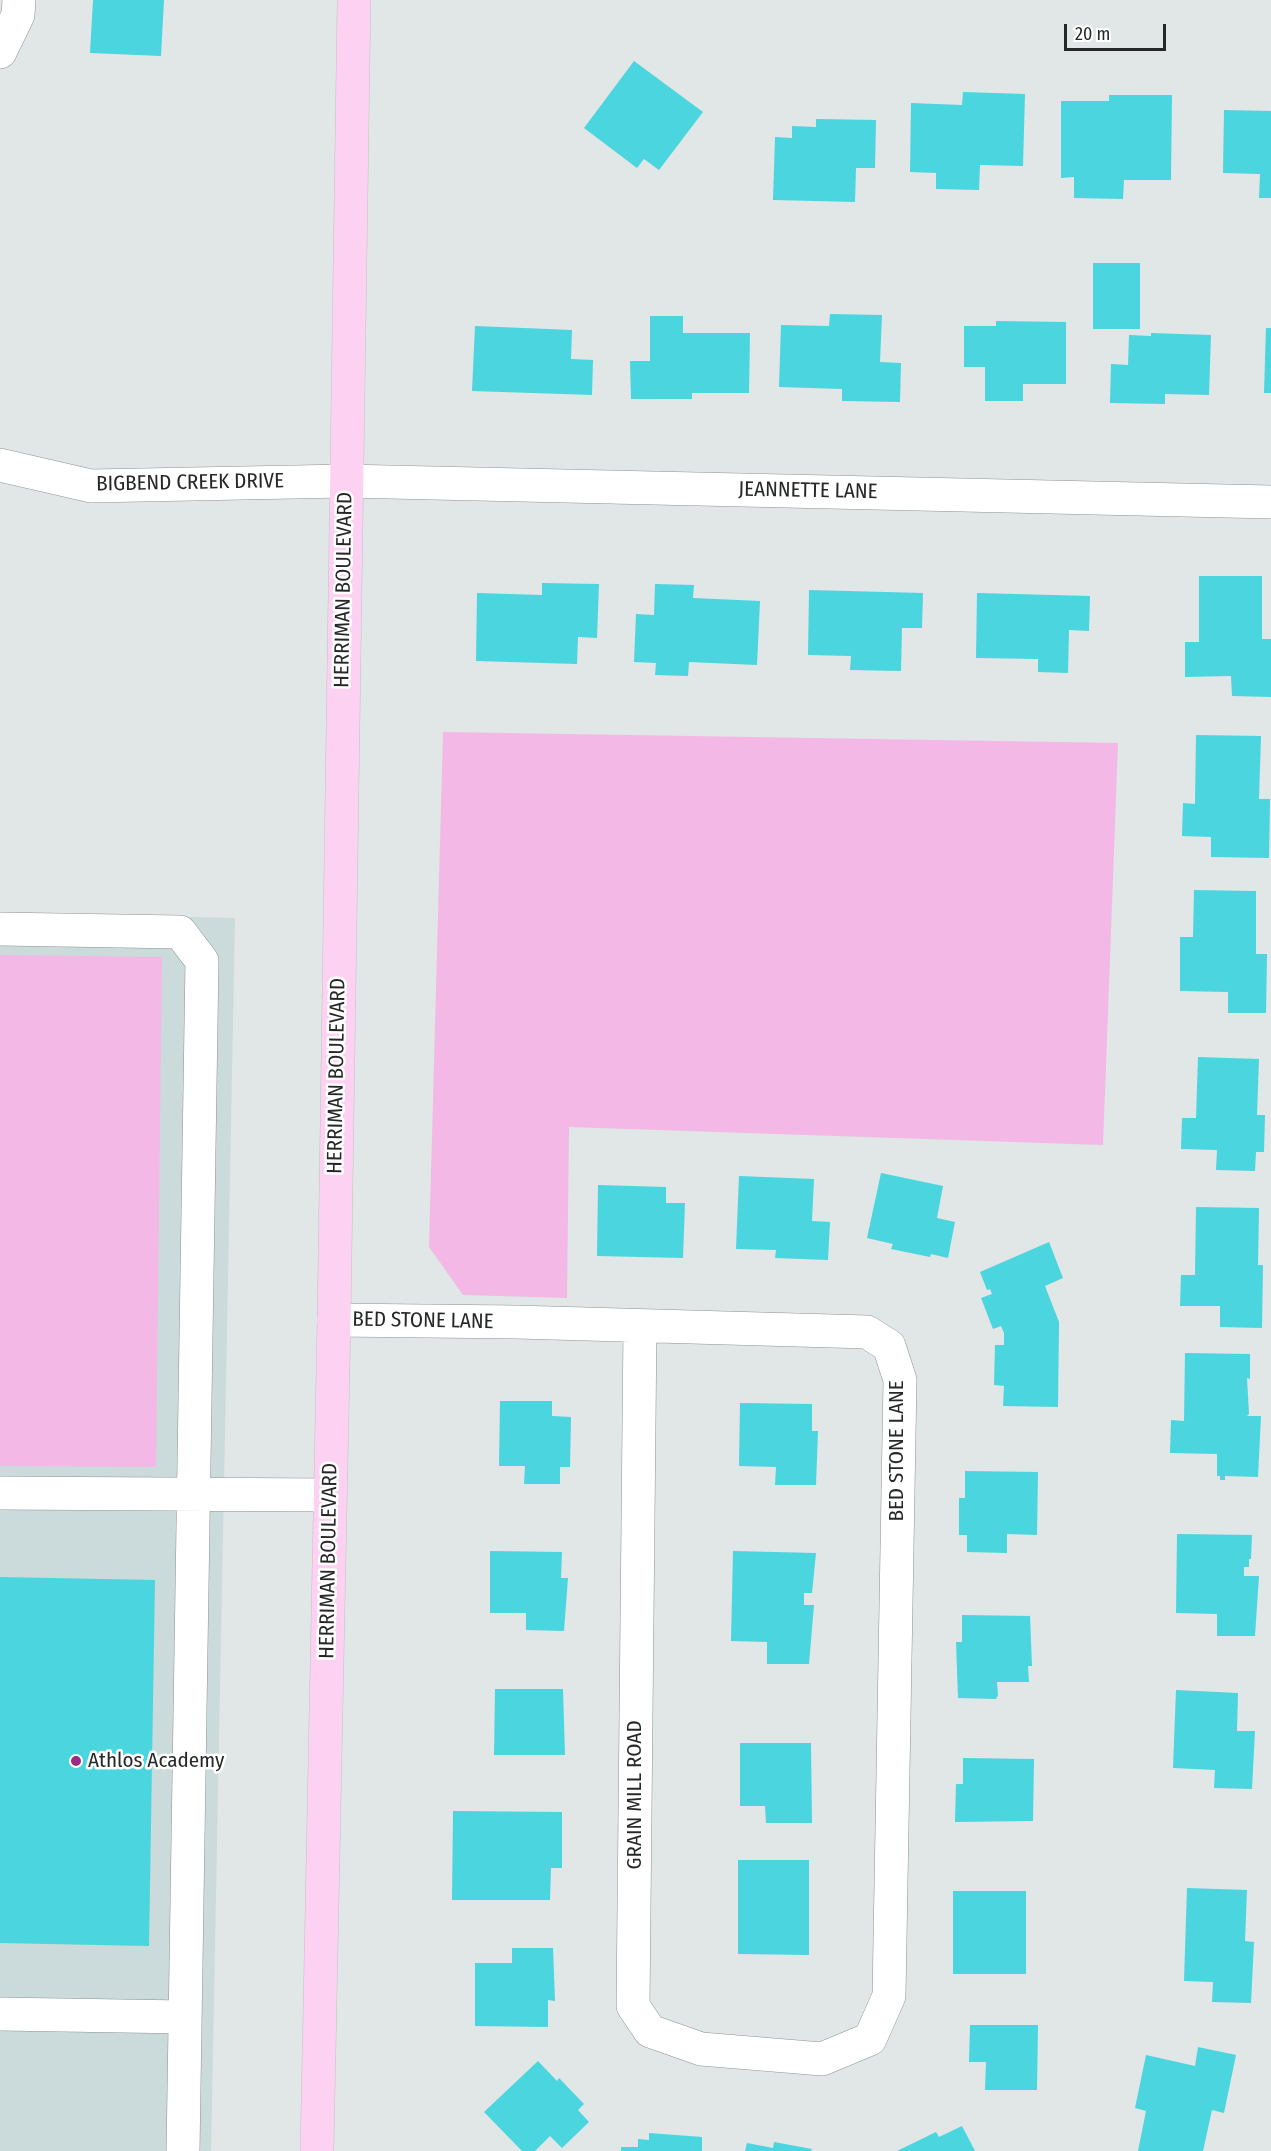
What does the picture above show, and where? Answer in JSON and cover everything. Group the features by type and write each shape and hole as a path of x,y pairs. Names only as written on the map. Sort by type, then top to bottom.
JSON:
{"main road":[{"name":"HERRIMAN BOULEVARD","path":"317,2151 334,1320 354,0"}],"street":[{"path":"0,52 18,15 19,0"},
{"name":"BIGBEND CREEK DRIVE","path":"0,465 91,486 345,481"},
{"name":"JEANNETTE LANE","path":"345,481 1271,502"},
{"path":"0,929 180,932 202,961 183,2151"},
{"name":"BED STONE LANE","path":"334,1320 867,1332 889,1346 900,1380 889,1996 870,2039"},
{"name":"GRAIN MILL ROAD","path":"640,1326 633,2006 650,2031 701,2049 822,2058 870,2039"},
{"path":"0,1493 330,1495"},
{"path":"0,2014 184,2018"}],"shaded area":[{"path":"443,732 1118,743 1103,1145 569,1127 567,1298 463,1295 429,1247"},
{"path":"0,913 235,918 211,2151 0,2151"},
{"path":"0,955 162,957 156,1467 0,1466"}],"building":[{"path":"93,0 164,0 161,56 90,53"},
{"path":"634,61 703,112 659,170 644,159 637,168 584,128"},
{"path":"963,92 1025,94 1023,166 980,165 979,190 936,189 936,173 910,172 911,103 962,105"},
{"path":"1109,95 1172,95 1171,180 1124,180 1123,199 1074,198 1074,177 1061,178 1061,101 1109,101"},
{"path":"1224,110 1271,111 1271,198 1259,198 1260,174 1223,173"},
{"path":"816,119 876,120 875,168 856,168 855,202 773,200 775,137 792,138 792,126 816,127"},
{"path":"1093,263 1140,263 1140,329 1093,329"},
{"path":"830,314 882,315 880,362 901,363 900,402 842,401 842,389 779,387 781,325 829,326"},
{"path":"650,316 683,316 683,333 750,333 749,393 692,393 692,399 631,399 630,361 650,361"},
{"path":"996,321 1066,322 1066,384 1023,384 1023,401 985,401 985,367 964,367 964,326 996,326"},
{"path":"475,326 572,330 571,359 593,360 592,395 472,391"},
{"path":"1266,328 1271,328 1271,393 1264,393"},
{"path":"1151,333 1211,335 1209,395 1165,394 1165,404 1110,403 1111,364 1128,365 1129,335 1151,336"},
{"path":"1199,576 1262,576 1262,639 1271,639 1271,697 1232,696 1231,676 1185,677 1185,642 1199,642"},
{"path":"542,583 599,584 597,638 578,637 577,664 476,661 477,593 542,595"},
{"path":"655,584 694,585 693,598 760,601 757,665 689,662 688,676 655,675 656,663 634,662 636,614 654,615"},
{"path":"809,590 923,593 922,628 902,628 901,671 850,670 851,656 808,655"},
{"path":"977,593 1090,596 1089,631 1069,630 1068,673 1038,672 1038,659 976,658"},
{"path":"1196,735 1261,736 1259,799 1270,799 1269,858 1211,857 1211,837 1182,836 1183,803 1195,804"},
{"path":"1194,890 1256,891 1256,954 1267,954 1266,1013 1228,1013 1228,992 1180,991 1180,937 1193,937"},
{"path":"1198,1057 1259,1059 1257,1115 1265,1115 1264,1152 1256,1152 1255,1171 1216,1170 1217,1150 1181,1149 1182,1118 1196,1118"},
{"path":"881,1173 943,1186 937,1218 955,1222 948,1258 931,1254 930,1257 891,1249 893,1244 867,1238"},
{"path":"739,1176 814,1179 812,1221 830,1222 828,1260 775,1258 776,1250 736,1249"},
{"path":"598,1185 666,1187 666,1203 685,1203 683,1258 597,1256"},
{"path":"1196,1207 1259,1208 1258,1265 1263,1265 1262,1328 1220,1327 1220,1306 1180,1306 1181,1275 1195,1275"},
{"path":"1049,1242 1063,1278 1045,1286 1059,1322 1058,1407 1003,1406 1004,1386 994,1385 995,1345 1004,1345 1004,1333 1001,1326 993,1329 981,1298 992,1294 990,1289 987,1290 980,1272"},
{"path":"1185,1353 1250,1354 1250,1379 1247,1378 1249,1414 1247,1416 1261,1416 1258,1477 1225,1476 1225,1480 1220,1480 1220,1476 1217,1476 1217,1454 1170,1453 1171,1420 1184,1421"},
{"path":"500,1401 552,1401 552,1416 571,1417 570,1467 560,1467 560,1484 524,1484 525,1466 499,1466"},
{"path":"740,1403 812,1404 812,1431 818,1431 816,1485 775,1485 776,1467 739,1466"},
{"path":"965,1471 1038,1472 1037,1535 1007,1534 1007,1553 967,1552 967,1535 959,1535 959,1498 965,1498"},
{"path":"1177,1534 1252,1535 1251,1559 1249,1559 1249,1567 1244,1567 1244,1576 1259,1576 1255,1636 1217,1636 1217,1614 1176,1613"},
{"path":"490,1551 562,1552 561,1578 568,1578 564,1631 526,1630 526,1613 490,1613"},
{"path":"733,1551 816,1553 812,1593 804,1593 804,1605 814,1605 809,1664 767,1664 767,1642 731,1641"},
{"name":"Athlos Academy","path":"0,1577 155,1580 149,1946 0,1943"},
{"path":"962,1615 1030,1616 1032,1666 1028,1666 1029,1682 997,1682 996,1699 958,1698 956,1642 962,1642"},
{"path":"495,1689 563,1689 565,1755 494,1755"},
{"path":"1176,1690 1238,1693 1237,1731 1255,1731 1252,1789 1214,1788 1215,1770 1173,1768"},
{"path":"740,1743 811,1743 812,1823 766,1823 765,1806 740,1806"},
{"path":"963,1758 1034,1759 1033,1821 955,1822 956,1784 963,1784"},
{"path":"453,1811 562,1812 562,1868 551,1868 550,1900 452,1900"},
{"path":"738,1860 809,1860 809,1955 738,1954"},
{"path":"1187,1888 1247,1890 1245,1941 1254,1942 1251,2003 1212,2002 1213,1982 1184,1981"},
{"path":"953,1891 1026,1891 1026,1974 953,1974"},
{"path":"512,1948 553,1948 555,2001 548,2000 548,2027 475,2026 475,1963 512,1963"},
{"path":"970,2025 1038,2025 1037,2090 985,2090 986,2062 969,2062"},
{"path":"1198,2047 1236,2055 1224,2113 1212,2110 1203,2151 1138,2151 1146,2111 1135,2108 1146,2055 1195,2066"},
{"path":"538,2061 557,2081 559,2078 584,2104 578,2110 589,2122 562,2148 550,2136 535,2151 522,2151 484,2112"},
{"path":"962,2126 975,2151 897,2151 936,2132 939,2137"},
{"path":"649,2133 702,2137 702,2151 621,2151 621,2147 638,2147 638,2139 649,2140"},
{"path":"774,2142 812,2149 811,2151 745,2151 747,2143 773,2148"}],"place":[{"name":"Athlos Academy","path":"76,1761"}]}
